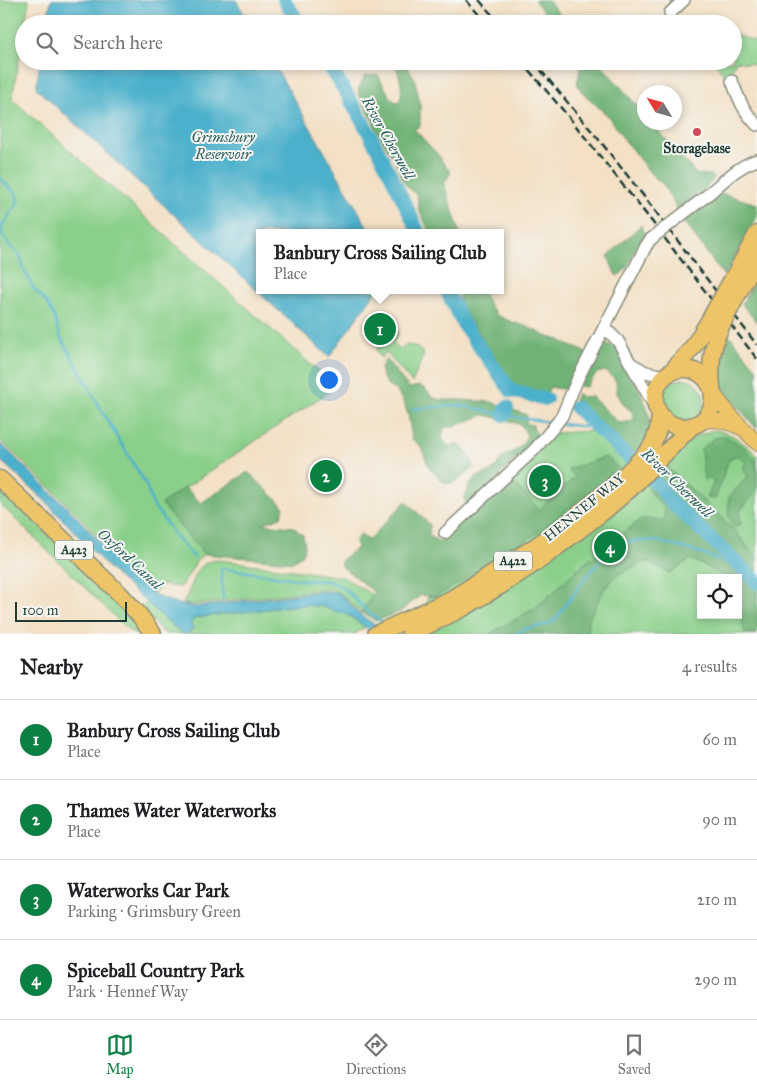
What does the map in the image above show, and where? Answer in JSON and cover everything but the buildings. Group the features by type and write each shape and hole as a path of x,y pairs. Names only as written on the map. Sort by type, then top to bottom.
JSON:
{"highway":[{"path":"714,324 711,367 713,401 711,410 707,417 696,424 683,427 674,426 666,421 658,411 655,399 659,383 714,324 738,282 757,234"},
{"path":"738,282 757,258"},
{"path":"667,374 678,370 694,370 708,381 712,391"},
{"name":"HENNEF WAY","path":"656,453 653,443 658,430 658,411"},
{"name":"HENNEF WAY","path":"410,634 440,620 500,586 543,558 603,512 626,484 656,453 696,424"},
{"name":"A423","path":"0,479 120,594 153,634"},
{"name":"HENNEF WAY","path":"376,634 451,599 536,546 626,484"}],"main road":[{"path":"712,391 733,418 757,443"},
{"path":"696,424 719,420 744,429"}],"street":[{"path":"670,14 684,0"},
{"path":"732,81 742,107 757,125"},
{"path":"445,533 539,444 553,428 563,413 578,378 650,240 736,170 757,160"},
{"path":"604,330 618,341 658,411"},
{"path":"630,363 646,372 667,374"}],"green space":[{"path":"0,0 29,0 26,15 15,15 15,70 17,70 12,99 336,387 161,504 204,554 198,559 181,587 162,585 155,592 134,574 76,513 0,440"},
{"path":"534,0 548,0 560,15 546,15"},
{"path":"742,37 757,42 757,65 742,62"},
{"path":"397,70 410,70 415,79 420,105 420,126 414,129 451,172 444,184 459,229 428,229 419,210 417,196 405,184 394,159 377,131 358,93 365,76 378,75 391,99 398,103 401,93"},
{"path":"579,70 606,70 637,106 637,130 658,130 696,174 711,175 714,178 701,194 695,196 679,211 677,210 663,184 652,175 607,115 582,92 577,84"},
{"path":"721,70 731,70 730,72 725,77"},
{"path":"720,193 757,204 757,217 724,276 683,221"},
{"path":"641,225 645,234 626,268 617,276 608,256"},
{"path":"757,276 757,323 742,304"},
{"path":"459,294 484,294 496,315 548,337 560,340 587,354 565,389 550,387 547,394 515,388 459,304"},
{"path":"392,327 398,331 393,343 401,349 406,345 415,346 424,354 412,383 386,352 381,358 376,350"},
{"path":"729,335 757,369 757,429 718,384 723,344"},
{"path":"606,344 614,347 621,353 648,410 649,435 642,446 630,456 582,410 574,405 573,401 578,393 582,397 591,396 619,423 634,421 632,412 624,405 617,393 616,382 605,371 597,373 586,387 579,386 596,352 601,345"},
{"path":"386,359 409,388 420,386 433,398 442,400 492,402 527,415 526,424 533,425 534,431 540,436 486,490 471,502 465,502 464,499 472,481 476,477 494,469 499,461 519,448 527,435 521,425 484,415 444,428 442,438 448,446 457,445 464,448 474,467 452,483 444,482 429,468 422,448 412,439 404,403 396,390 389,387 383,378 380,369"},
{"path":"687,379 695,382 701,388 704,400 701,412 695,418 679,421 671,418 665,412 662,396 665,388 671,382"},
{"path":"714,430 721,431 737,439 757,455 757,634 424,634 427,599 483,516 488,497 555,433 592,431 647,483 696,436"},
{"path":"725,436 744,447 757,462 757,490 740,511 741,524 735,527 728,515 729,497 748,476 742,470 746,462 738,455 729,459 715,499 707,498 714,482 712,479 704,480 701,449 714,438"},
{"path":"606,457 619,468 543,529 477,573 435,597 421,595 400,612 376,621 362,612 374,592 340,565 343,558 357,548 355,541 360,535 369,540 406,501 430,525 429,535 439,542 505,479 515,484 539,510 575,477 568,469"},
{"path":"667,467 732,527 757,559 757,634 745,634 741,619 742,574 720,574 691,559 669,573 649,562 641,563 617,575 603,591 588,621 587,634 489,634 535,608 575,571 641,519 664,520 665,509 647,487"},
{"path":"248,472 284,507 281,517 262,524 293,527 303,535 305,547 302,555 293,562 204,554 161,504 185,487 201,503"},
{"path":"0,488 120,604 146,634 134,634 125,627 0,504"},
{"path":"215,560 343,577 374,596 363,614 343,595 327,589 194,605 183,604 198,570 205,563"},
{"path":"147,603 183,634 165,634 140,608"},
{"path":"300,605 320,606 335,610 367,627 354,634 187,634 193,629 191,624 194,618"}],"water":[{"path":"51,0 236,0 245,15 48,15"},
{"name":"Grimsbury Reservoir","path":"39,70 277,70 369,229 256,229 256,290 36,88"},
{"name":"Grimsbury Reservoir","path":"260,294 374,294 329,357"},
{"path":"0,443 74,514 114,557 157,596 178,604 195,607 323,591 336,592 359,614 389,634 376,634 348,615 320,606 300,605 194,618 191,624 193,629 187,634 183,634 110,570 43,499 0,460"}],"waterway":[{"name":"River Cherwell","path":"284,0 294,15"},
{"name":"River Cherwell","path":"332,70 364,124 417,229"},
{"path":"0,178 17,195 18,202 2,226 2,234 9,245 20,255 23,267 33,288 46,302 54,316 60,336 146,485 153,505 179,541 194,557"},
{"name":"River Cherwell","path":"448,294 463,324 511,391 546,399"},
{"path":"412,409 458,405 520,418 550,422"},
{"path":"504,415 507,407"},
{"name":"River Cherwell","path":"575,407 656,483 671,502 757,583"},
{"path":"562,424 598,428"},
{"path":"516,634 525,629 549,624 555,620 583,581 606,554 621,544 632,541 656,541 739,565"},
{"path":"223,599 221,568 303,580 327,581 345,589 368,612 384,624"}],"railway":[{"path":"466,0 479,15"},
{"path":"479,0 492,15"},
{"path":"529,70 650,219 757,359"},
{"path":"541,70 646,199 757,345"}],"place":[{"name":"Storagebase","path":"697,132"},
{"name":"Banbury Cross Sailing Club","path":"380,329"},
{"name":"Thames Water Waterworks","path":"326,476"},
{"name":"Waterworks Car Park","path":"545,481"},
{"name":"Spiceball Country Park","path":"610,547"}],"water label":[{"name":"Oxford Canal","path":"130,559"}]}
